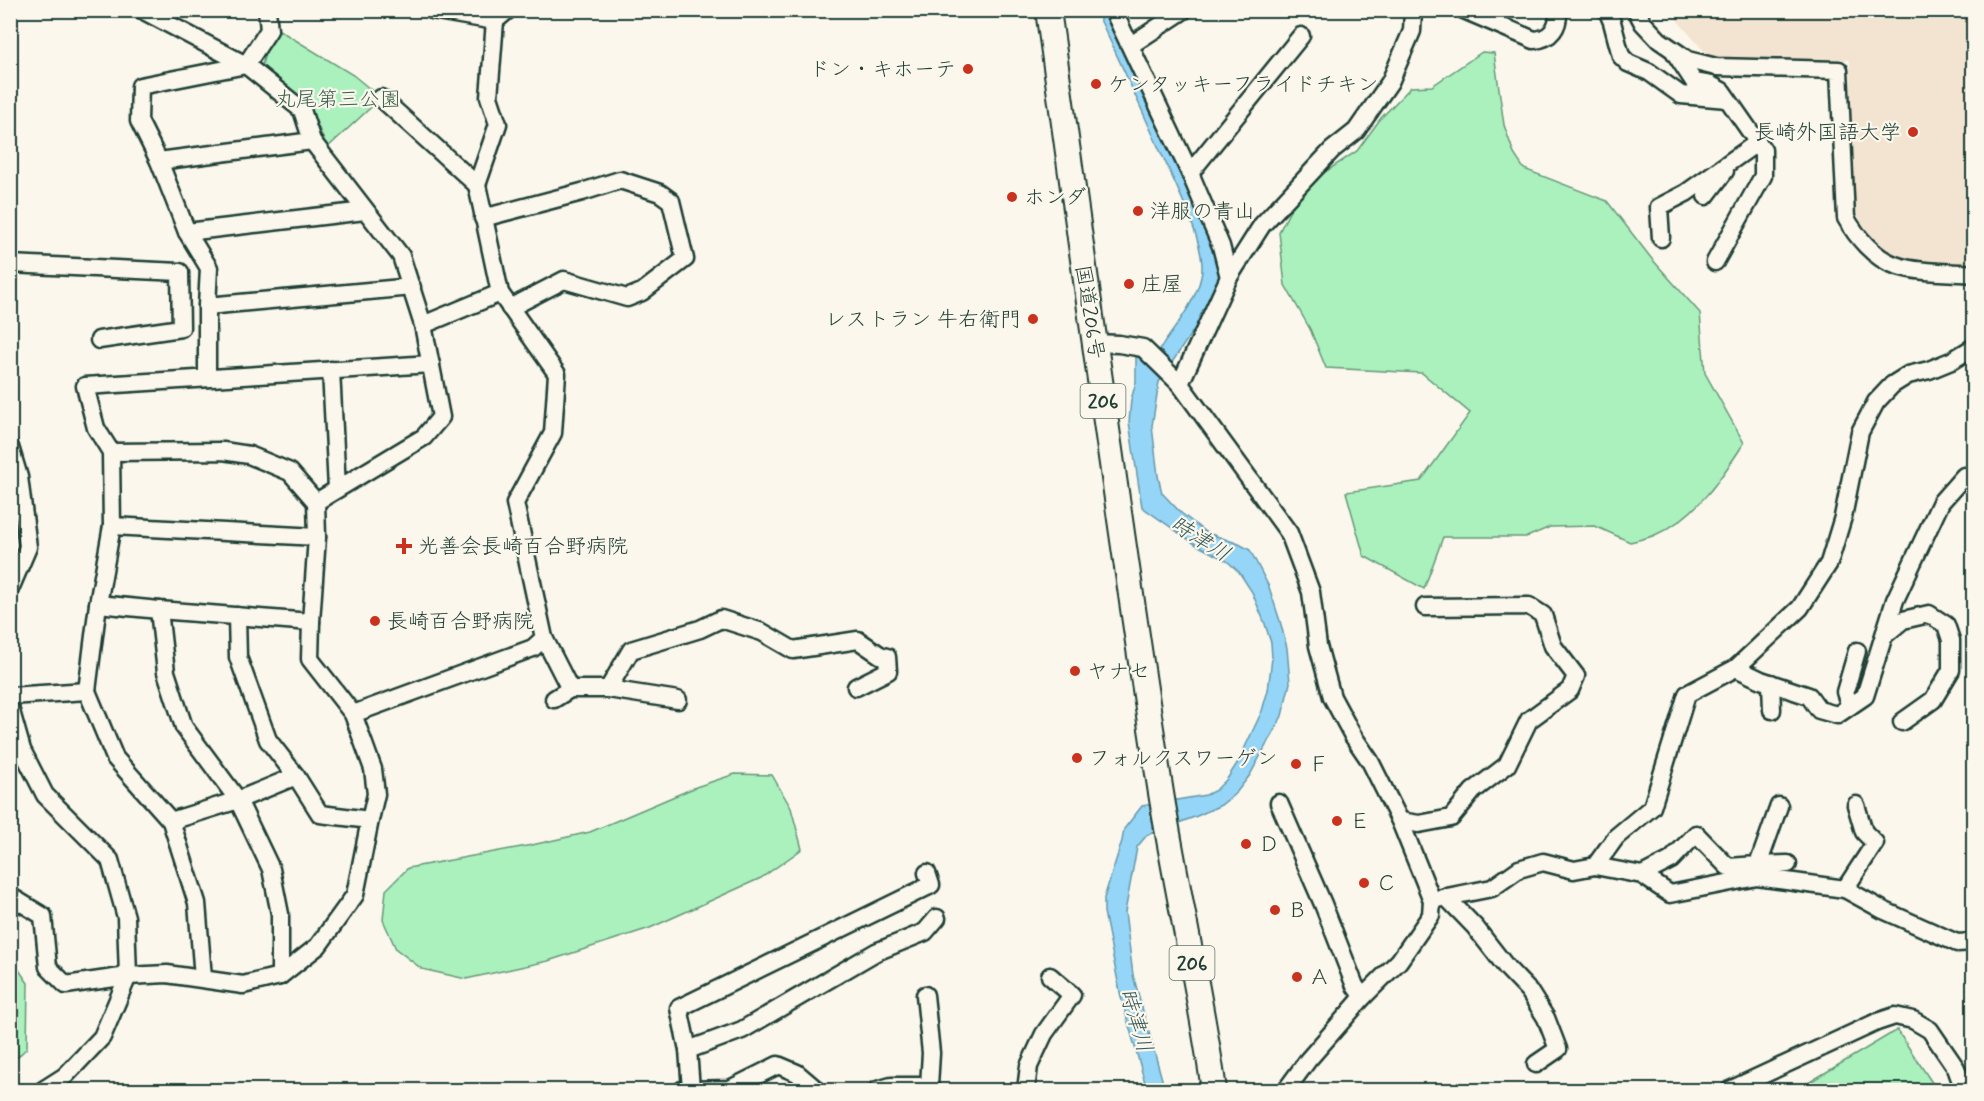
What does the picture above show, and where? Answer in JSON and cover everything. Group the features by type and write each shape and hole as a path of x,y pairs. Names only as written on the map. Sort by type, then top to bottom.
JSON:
{"highway":[{"name":"国道206号","path":"1048,10 1161,792 1214,1090"}],"street":[{"path":"142,10 246,65 302,110 312,141 401,256 412,287 423,325 441,417 424,436 316,502"},
{"path":"207,378 209,268 187,232 159,161 139,121 140,86 246,65 269,30 267,10"},
{"path":"1113,10 1190,173 1221,246 1229,277"},
{"path":"1131,45 1184,10"},
{"path":"1180,384 1229,277 1262,225 1332,150 1356,131 1390,82 1412,31 1413,10"},
{"path":"1464,10 1534,40 1544,39 1550,34 1556,26 1558,10"},
{"path":"1607,10 1621,56 1628,63 1649,72 1680,95 1727,99"},
{"path":"1636,10 1651,32 1688,60 1716,67 1839,70 1846,218 1854,232 1877,254 1895,266 1974,274"},
{"path":"436,11 501,16 489,97 498,124 477,185 500,293 557,374 553,433 515,503 544,638 570,689"},
{"path":"1190,173 1301,36"},
{"path":"1676,53 1694,82 1711,85 1722,91 1763,150 1763,176 1715,262"},
{"path":"381,98 477,185"},
{"path":"159,161 312,141"},
{"path":"1661,238 1654,204 1686,193 1758,142"},
{"path":"1706,196 1731,160"},
{"path":"483,218 620,180 660,193 671,201 685,259 642,292 627,298 564,280 510,308"},
{"path":"187,232 365,211"},
{"path":"10,264 180,272 181,328 99,340"},
{"path":"207,306 412,287"},
{"path":"423,325 500,293"},
{"path":"1095,343 1143,348 1180,384 1289,533 1311,592 1318,646 1332,697 1353,736 1370,761 1439,898 1475,927 1507,968 1529,991 1546,1018 1558,1049 1536,1064"},
{"path":"1595,866 1616,837 1652,807 1687,694 1736,668 1800,608 1829,563 1843,517 1860,432 1876,402 1892,385 1908,375 1951,361 1974,347"},
{"path":"203,978 197,903 171,821 115,758 87,691 98,604 112,526 111,452 96,428 85,386 431,364"},
{"path":"331,370 337,489"},
{"path":"10,447 19,477 28,547 10,589"},
{"path":"10,896 43,916 48,967 66,985 128,976 167,974 243,985 280,976 318,946 356,895 376,794 373,770 353,714 310,659 310,622 317,537 316,502 290,472 249,454 223,451 111,452"},
{"path":"1736,668 1770,683 1809,696 1819,710 1837,715 1866,696 1895,600 1941,502 1964,476"},
{"path":"112,526 317,537"},
{"path":"98,604 310,622"},
{"path":"1400,821 1419,824 1451,818 1473,791 1507,765 1529,720 1570,690 1576,676 1553,646 1543,615 1528,606 1425,607"},
{"path":"159,610 166,672 184,727 238,800 271,869 280,914 280,976"},
{"path":"1886,634 1903,620 1929,614 1946,625 1951,640 1951,670 1933,700 1902,722"},
{"path":"237,616 238,657 268,740 296,776 320,814 370,820"},
{"path":"608,689 631,650 700,629 721,619 762,632 793,650 858,640 880,655 887,657 888,670 856,687"},
{"path":"353,714 533,648 544,638"},
{"path":"1850,706 1845,692 1857,651"},
{"path":"1770,683 1772,710"},
{"path":"554,699 570,689 608,689 678,700"},
{"path":"10,696 87,691"},
{"path":"10,708 22,750 45,795 110,860 126,917 128,976 102,1037 65,1076 43,1090"},
{"path":"171,821 238,800 296,776"},
{"path":"1279,803 1323,904 1355,986 1363,997"},
{"path":"1845,889 1875,843 1864,832 1856,805"},
{"path":"1758,865 1779,806"},
{"path":"1642,875 1671,860 1696,834 1728,867 1788,864"},
{"path":"1439,898 1492,888 1519,869 1543,862 1574,870 1595,866 1642,875 1670,894 1757,877 1845,889 1883,910 1958,943 1974,942"},
{"path":"817,1090 797,1073 778,1065 730,1089 686,1090 688,1050 679,1008 931,885 927,873"},
{"path":"1286,1090 1308,1060 1363,997 1399,961 1431,915 1439,898"},
{"path":"688,1050 742,1030 876,952 926,932 937,918"},
{"path":"1026,1090 1029,1066 1044,1034 1072,995 1050,976"},
{"path":"877,1090 891,1086 930,1088 931,1053 925,995"},
{"path":"1730,1090 1894,1016 1913,1020 1930,1030 1956,1068 1964,1090"}],"shaded area":[{"name":"長崎外国語大学","path":"1669,11 1973,11 1973,265 1899,257 1874,247 1863,228 1854,204 1850,60 1712,60"}],"green space":[{"name":"丸尾第三公園","path":"279,30 353,75 381,98 327,148 310,107 262,65 265,53"},
{"path":"1482,52 1494,53 1504,125 1514,154 1524,169 1607,201 1651,258 1700,313 1705,373 1744,443 1727,469 1696,507 1671,527 1657,534 1630,542 1595,526 1550,527 1527,537 1443,537 1424,589 1364,556 1346,492 1421,481 1470,413 1422,373 1326,368 1310,329 1285,285 1279,232 1295,201 1313,180 1357,151 1381,118 1411,87 1432,86"},
{"path":"735,774 772,775 791,808 802,849 761,878 650,928 548,961 466,979 422,969 396,949 383,920 386,890 408,868 590,832 696,787"},
{"path":"10,957 28,983 27,1048 11,1063"},
{"path":"1897,1030 1937,1090 1796,1090 1798,1089"}],"water":[{"name":"時津川","path":"1096,11 1109,11 1150,99 1218,260 1219,282 1214,299 1159,382 1152,426 1162,493 1180,512 1205,532 1250,550 1269,587 1280,621 1287,648 1290,683 1282,716 1250,775 1236,793 1221,805 1147,835 1137,847 1125,912 1133,975 1165,1090 1147,1090 1121,997 1104,912 1104,898 1124,829 1142,806 1206,795 1216,790 1227,779 1238,762 1262,711 1268,690 1272,658 1271,643 1265,624 1252,592 1239,572 1227,561 1195,544 1142,507 1129,422 1131,400 1136,382 1136,357 1158,352 1194,297 1201,277 1202,264 1187,210"}],"place":[{"name":"ドン・キホーテ","path":"968,69"},
{"name":"ケンタッキーフライドチキン","path":"1096,84"},
{"name":"長崎外国語大学","path":"1913,132"},
{"name":"ホンダ","path":"1012,197"},
{"name":"洋服の青山","path":"1138,211"},
{"name":"庄屋","path":"1129,284"},
{"name":"レストラン 牛右衛門","path":"1033,319"},
{"name":"光善会長崎百合野病院","path":"404,546"},
{"name":"長崎百合野病院","path":"375,621"},
{"name":"ヤナセ","path":"1075,671"},
{"name":"フォルクスワーゲン","path":"1077,758"},
{"name":"Ｆ","path":"1296,764"},
{"name":"Ｅ","path":"1337,821"},
{"name":"Ｄ","path":"1246,844"},
{"name":"Ｃ","path":"1364,883"},
{"name":"Ｂ","path":"1275,910"},
{"name":"Ａ","path":"1297,977"}]}
